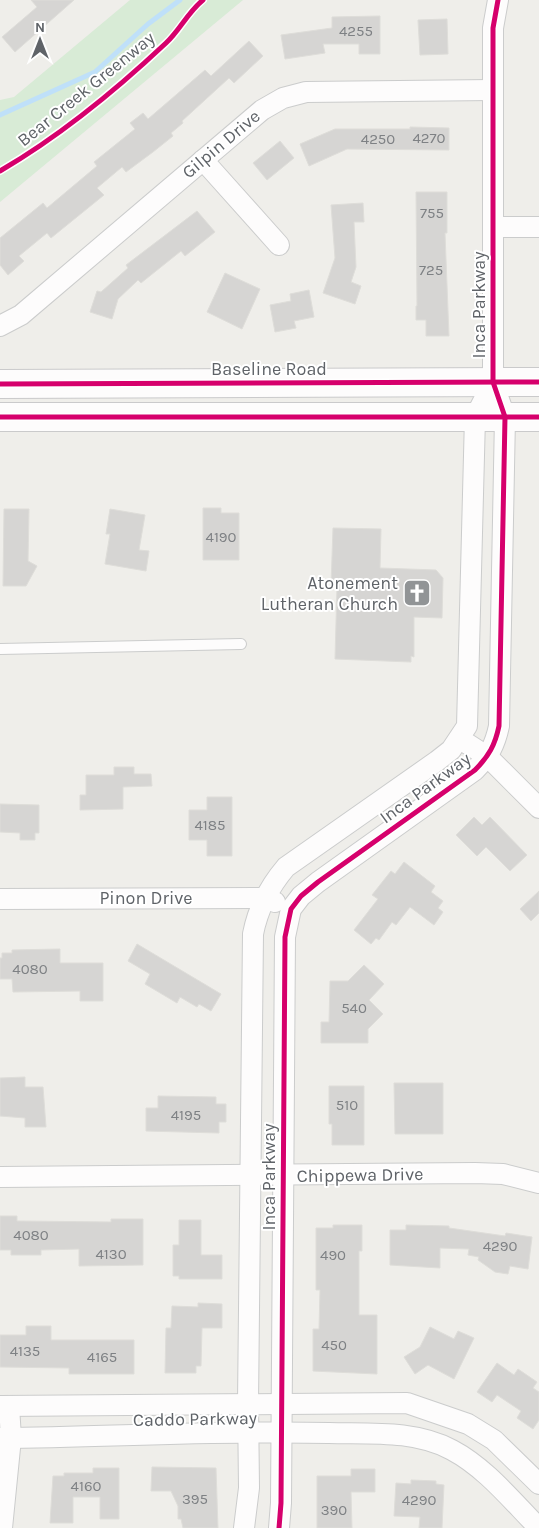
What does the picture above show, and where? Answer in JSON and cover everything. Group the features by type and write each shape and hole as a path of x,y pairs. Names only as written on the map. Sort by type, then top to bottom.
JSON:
{"main road":[{"name":"Baseline Road","path":"0,384 539,382"},
{"path":"0,417 539,417"}],"street":[{"name":"Inca Parkway","path":"279,1528 282,1431 285,937 291,909 318,882 475,770 488,757 496,741 500,705 505,417 492,382 492,90 493,28 498,0"},
{"name":"Gilpin Drive","path":"0,326 20,315 262,110 283,98 306,92 492,90"},
{"path":"203,160 279,245"},
{"path":"493,227 539,227"},
{"name":"Inca Parkway","path":"244,1528 249,1488 248,1403 253,934 257,915 274,881 286,868 437,761 460,739 467,726 475,417 492,382"},
{"path":"460,739 488,757 539,808"},
{"name":"Pinon Drive","path":"0,899 264,898 291,909"},
{"name":"Chippewa Drive","path":"0,1177 502,1174 539,1183"},
{"name":"Caddo Parkway","path":"5,1406 407,1403 438,1412 468,1424 494,1440 539,1484"},
{"path":"2,1528 6,1438 5,1406"},
{"name":"Caddo Parkway","path":"6,1438 282,1431 396,1435 425,1440 452,1450 483,1471 539,1528"}],"lane":[{"path":"0,649 241,644"}],"green space":[{"path":"130,0 243,0 0,202 0,100 14,97"}],"building":[{"path":"31,0 74,0 15,52 2,37 37,7"},
{"path":"380,16 380,54 359,54 359,44 323,44 325,53 285,59 281,35 332,28 332,17"},
{"path":"447,19 448,54 420,55 418,20"},
{"path":"249,41 263,56 234,83 229,78 182,121 183,123 171,133 173,136 153,152 126,172 122,167 97,188 104,195 51,238 47,233 19,256 24,261 8,275 0,265 0,238 43,203 47,208 97,166 94,162 135,129 130,123 143,113 148,119 205,70 211,76"},
{"path":"410,127 449,128 449,150 347,149 309,166 300,144 335,129 410,129"},
{"path":"280,141 294,158 267,180 253,163"},
{"path":"416,192 447,192 447,233 445,233 449,336 426,336 426,320 416,320"},
{"path":"363,203 364,222 354,222 356,267 351,282 361,286 355,304 323,293 335,258 331,205"},
{"path":"197,211 215,232 185,256 181,251 141,283 138,280 118,299 112,319 90,312 97,291 101,292 128,268 126,265"},
{"path":"225,273 260,289 242,329 207,312"},
{"path":"309,290 314,317 294,321 296,328 275,332 270,305 291,301 290,294"},
{"path":"203,508 221,508 221,513 239,513 239,560 203,560"},
{"path":"4,509 29,509 28,561 37,566 26,586 3,586"},
{"path":"110,509 145,515 139,550 149,551 146,571 105,564 110,534 106,534"},
{"name":"Atonement Lutheran Church","path":"333,528 381,529 380,568 436,570 443,578 442,618 414,617 414,657 411,656 411,662 335,659 337,587 331,586"},
{"path":"114,767 134,767 134,774 151,774 152,786 123,787 123,809 80,810 80,795 86,795 86,775 114,775"},
{"path":"207,797 232,797 232,856 207,856 207,840 189,840 189,810 207,810"},
{"path":"0,804 39,805 39,833 35,833 35,840 20,840 20,833 0,832"},
{"path":"474,817 482,825 490,817 527,855 510,871 486,847 477,856 456,835"},
{"path":"404,862 435,886 431,892 443,901 438,908 443,912 434,925 410,907 396,925 392,922 379,940 376,938 371,944 354,930 378,899 372,895 391,871 395,874"},
{"path":"539,891 539,913 531,921 520,909"},
{"path":"137,944 221,994 211,1011 199,1004 197,1007 180,997 177,1003 145,984 150,974 128,961"},
{"path":"60,949 60,963 103,963 103,1001 80,1001 80,991 13,992 12,979 0,979 0,958 2,958 2,953 12,953 12,950"},
{"path":"364,965 384,984 369,1000 383,1014 368,1029 368,1043 321,1043 321,1022 329,1022 330,981 348,981"},
{"path":"25,1077 25,1087 43,1087 46,1127 25,1127 25,1118 0,1116 0,1078"},
{"path":"394,1083 443,1083 443,1134 395,1134"},
{"path":"329,1086 364,1086 364,1145 332,1145 332,1124 329,1124"},
{"path":"158,1096 216,1097 216,1104 226,1104 226,1122 219,1122 219,1133 146,1131 146,1108 158,1108"},
{"path":"0,1216 17,1216 17,1221 111,1222 111,1219 143,1219 143,1265 79,1266 79,1249 41,1250 41,1255 11,1255 11,1250 0,1250"},
{"path":"179,1220 201,1220 201,1255 222,1255 222,1279 179,1279 179,1276 173,1276 173,1245 179,1245"},
{"path":"333,1225 362,1225 362,1251 359,1251 359,1315 377,1315 377,1374 313,1371 313,1329 319,1329 320,1290 316,1290 316,1228 333,1228"},
{"path":"406,1225 449,1226 449,1228 505,1236 506,1233 532,1237 528,1269 510,1266 508,1274 495,1272 478,1260 479,1257 468,1255 469,1249 440,1248 440,1268 390,1265 390,1230 406,1230"},
{"path":"198,1303 222,1304 222,1328 202,1328 201,1366 196,1366 196,1373 165,1373 166,1328 171,1328 172,1306 198,1307"},
{"path":"26,1326 51,1326 51,1340 134,1340 134,1374 69,1374 69,1368 0,1367 0,1335 26,1335"},
{"path":"430,1327 454,1339 458,1331 474,1338 454,1379 428,1365 415,1374 404,1357 420,1347"},
{"path":"497,1363 514,1375 518,1369 537,1382 533,1388 539,1392 539,1420 533,1429 517,1418 521,1411 497,1395 492,1402 477,1392"},
{"path":"152,1467 216,1468 218,1528 183,1528 181,1519 178,1519 178,1506 171,1491 151,1491"},
{"path":"93,1468 119,1468 119,1519 100,1519 100,1497 73,1497 73,1523 50,1523 53,1476 64,1476 64,1473 93,1473"},
{"path":"351,1469 375,1469 375,1492 351,1492 352,1528 317,1528 317,1476 351,1476"},
{"path":"411,1480 436,1481 436,1484 444,1485 442,1528 419,1528 420,1517 394,1516 396,1483 411,1484"}],"waterway":[{"path":"0,115 95,72 148,24 180,0"}],"cycle path":[{"name":"Bear Creek Greenway","path":"0,171 44,143 107,95 166,43 203,0"},
{"path":"279,1528 281,1503 285,937 291,909 301,896 318,882 475,770 491,750 499,726 505,417 493,382 493,28 498,0"},
{"path":"0,384 539,382"},
{"path":"0,417 539,417"}],"place":[{"name":"Atonement Lutheran Church","path":"417,593"}]}
